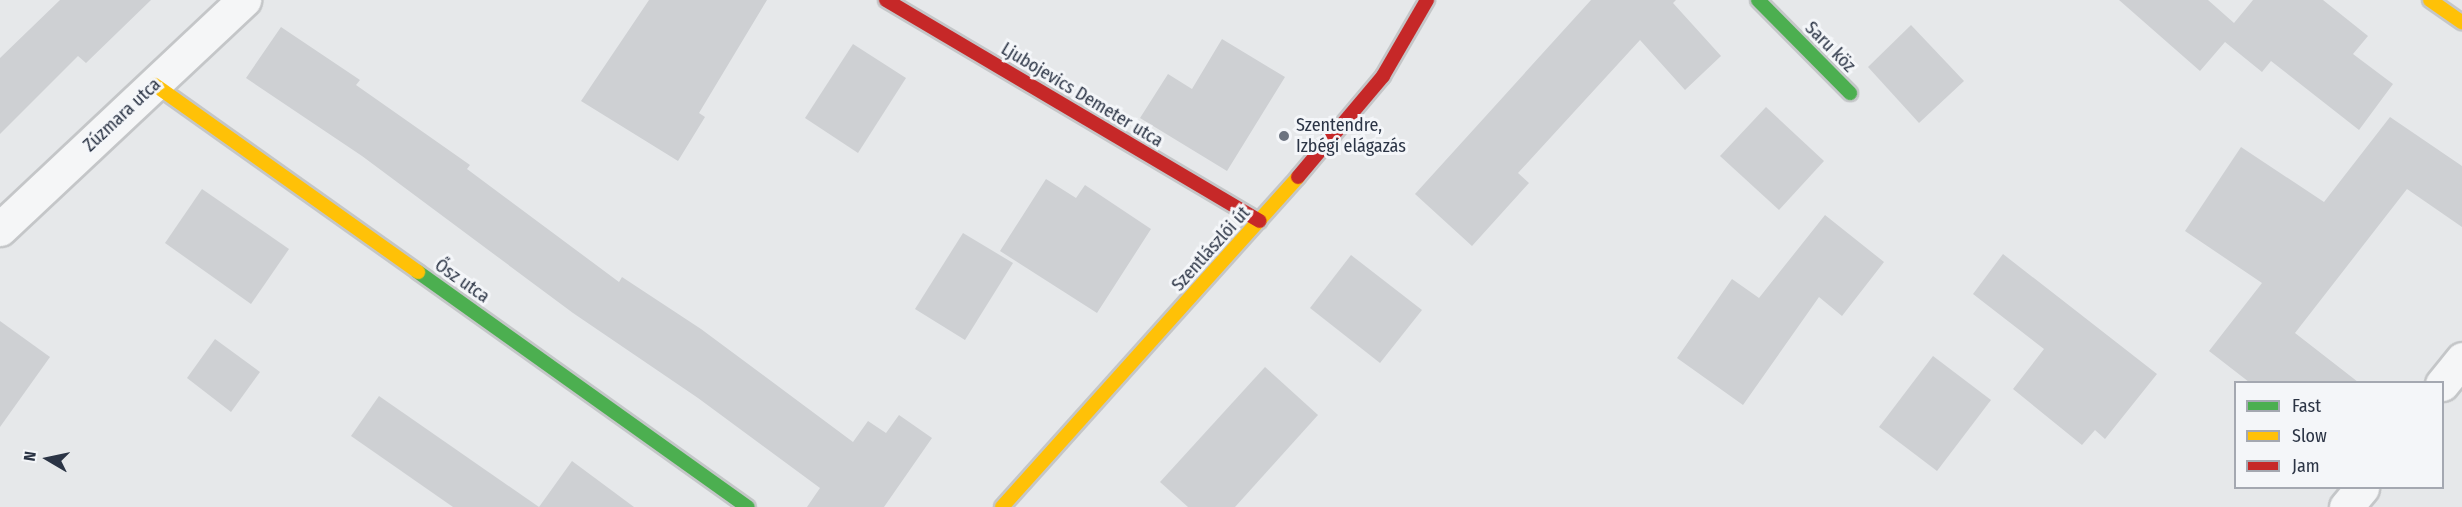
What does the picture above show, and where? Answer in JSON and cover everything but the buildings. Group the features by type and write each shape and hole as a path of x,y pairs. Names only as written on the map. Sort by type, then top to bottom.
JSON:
{"street":[{"name":"Zúzmara utca","path":"0,229 244,0"},
{"name":"Ljubojevics Demeter utca","path":"886,0 1260,221"},
{"name":"Szentlászlói út","path":"1002,507 1260,221 1383,76 1427,0"},
{"name":"Saru köz","path":"1758,0 1850,93"},
{"path":"2430,0 2462,22"},
{"name":"Ősz utca","path":"154,85 748,507"},
{"path":"2444,382 2462,359"},
{"path":"2346,507 2361,489"}],"traffic: fast":[{"path":"1758,0 1850,93"},
{"path":"418,272 748,507"}],"traffic: slow":[{"path":"2430,0 2462,22"},
{"path":"155,85 418,272"},
{"path":"1002,507 1298,177"}],"traffic: jam":[{"path":"886,0 1260,221"},
{"path":"1298,177 1383,76 1427,0"}],"place":[{"name":"Szentendre, Izbégi elágazás","path":"1284,136"}]}
